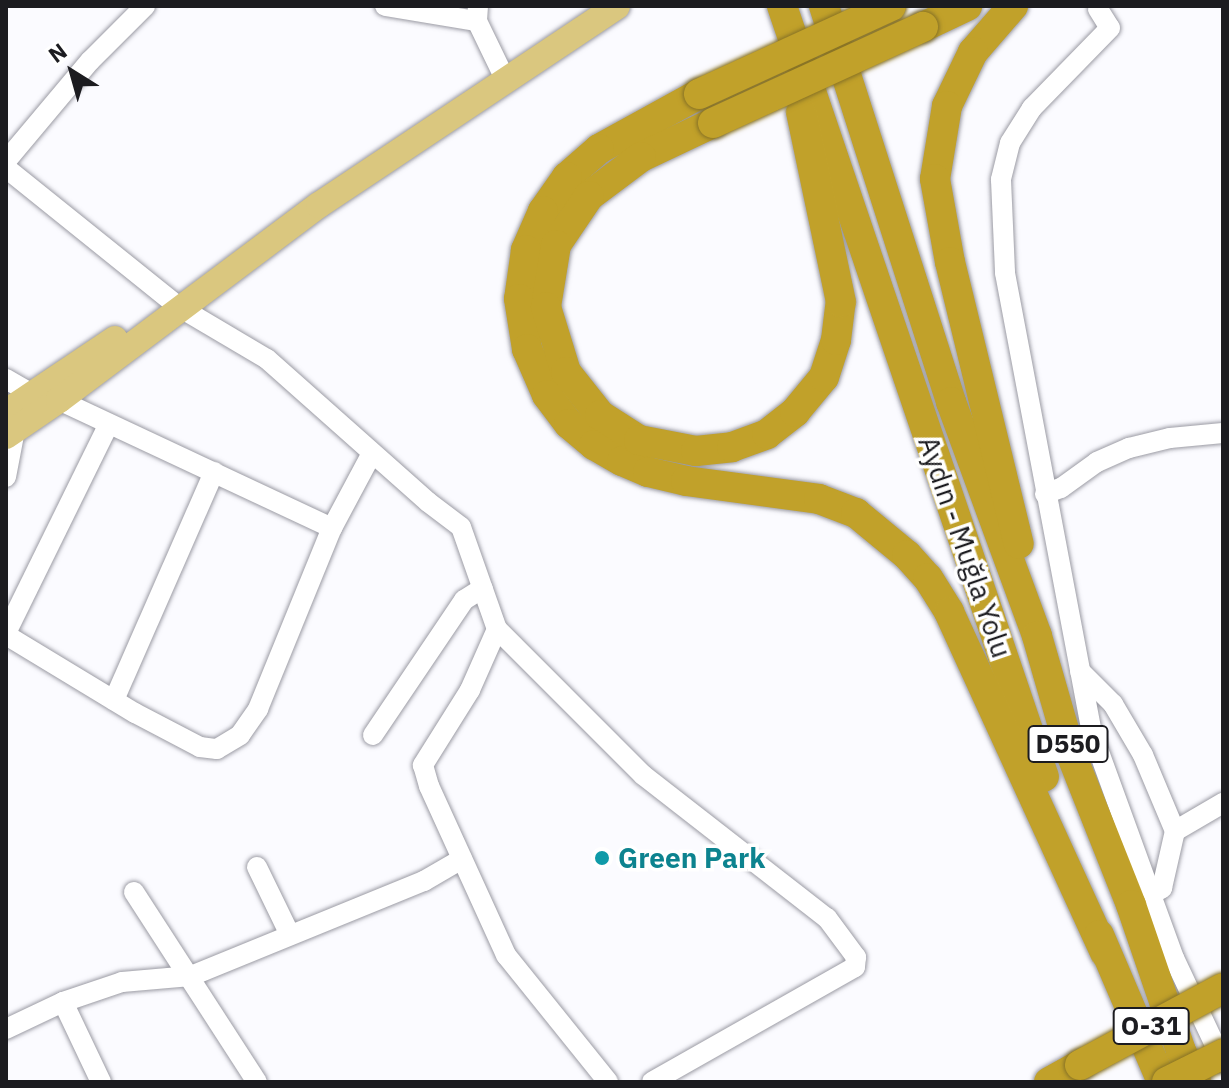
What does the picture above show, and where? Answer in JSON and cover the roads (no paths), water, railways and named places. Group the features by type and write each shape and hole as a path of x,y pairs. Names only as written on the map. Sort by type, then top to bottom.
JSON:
{"highway":[{"path":"770,6 802,117 841,302 836,340 824,377 795,412 767,434 732,447 696,451 639,440 600,415 566,372 546,307 556,245 589,196 641,157 713,123 923,27 967,6"},
{"name":"Aydın - Muğla Yolu","path":"782,6 1105,953 1165,1082"},
{"name":"Aydın - Muğla Yolu","path":"824,6 951,402 1037,636 1071,754 1140,901 1181,1051 1194,1082"},
{"path":"891,6 699,94 599,149 567,177 543,211 526,250 519,299 527,349 547,395 586,438 622,461 648,472 686,481 819,499 856,513 907,555 928,578 949,612 1105,953"},
{"path":"1013,6 973,52 947,106 935,179 950,262 1011,506 1037,636"},
{"name":"O-31","path":"1049,1082 1223,988"},
{"name":"O-31","path":"1165,1082 1223,1054"},
{"path":"1194,1082 1223,1070"}],"main road":[{"path":"9,426 59,400 319,205 617,6"},
{"path":"9,426 32,394 100,347 179,307"}],"street":[{"path":"6,161 90,61 145,6"},
{"path":"385,6 477,14 506,81"},
{"path":"1098,9 1110,28 1032,108 1010,143 1001,180 1005,273 1091,730 1140,901 1223,1062"},
{"path":"6,168 179,307 267,359 461,527 497,629 643,775 827,918 856,957 855,967 652,1082"},
{"path":"6,379 32,394"},
{"path":"59,400 332,528"},
{"path":"109,424 6,634 114,700 200,747 217,749 240,735 258,709 332,528 372,453"},
{"path":"6,477 9,426"},
{"path":"1045,494 1061,488 1097,462 1129,448 1170,438 1223,433"},
{"path":"114,700 214,472"},
{"path":"373,735 464,600 483,588"},
{"path":"497,629 470,690 423,765 506,955 608,1082"},
{"path":"1080,671 1113,704 1143,755 1175,831 1162,888 1140,901"},
{"path":"1175,831 1223,803"},
{"path":"6,1029 63,1002 122,982 191,976 289,933 424,881 462,859"},
{"path":"257,867 289,933"},
{"path":"134,892 257,1082"},
{"path":"63,1002 101,1082"}],"place":[{"name":"Green Park","path":"602,858"}]}
